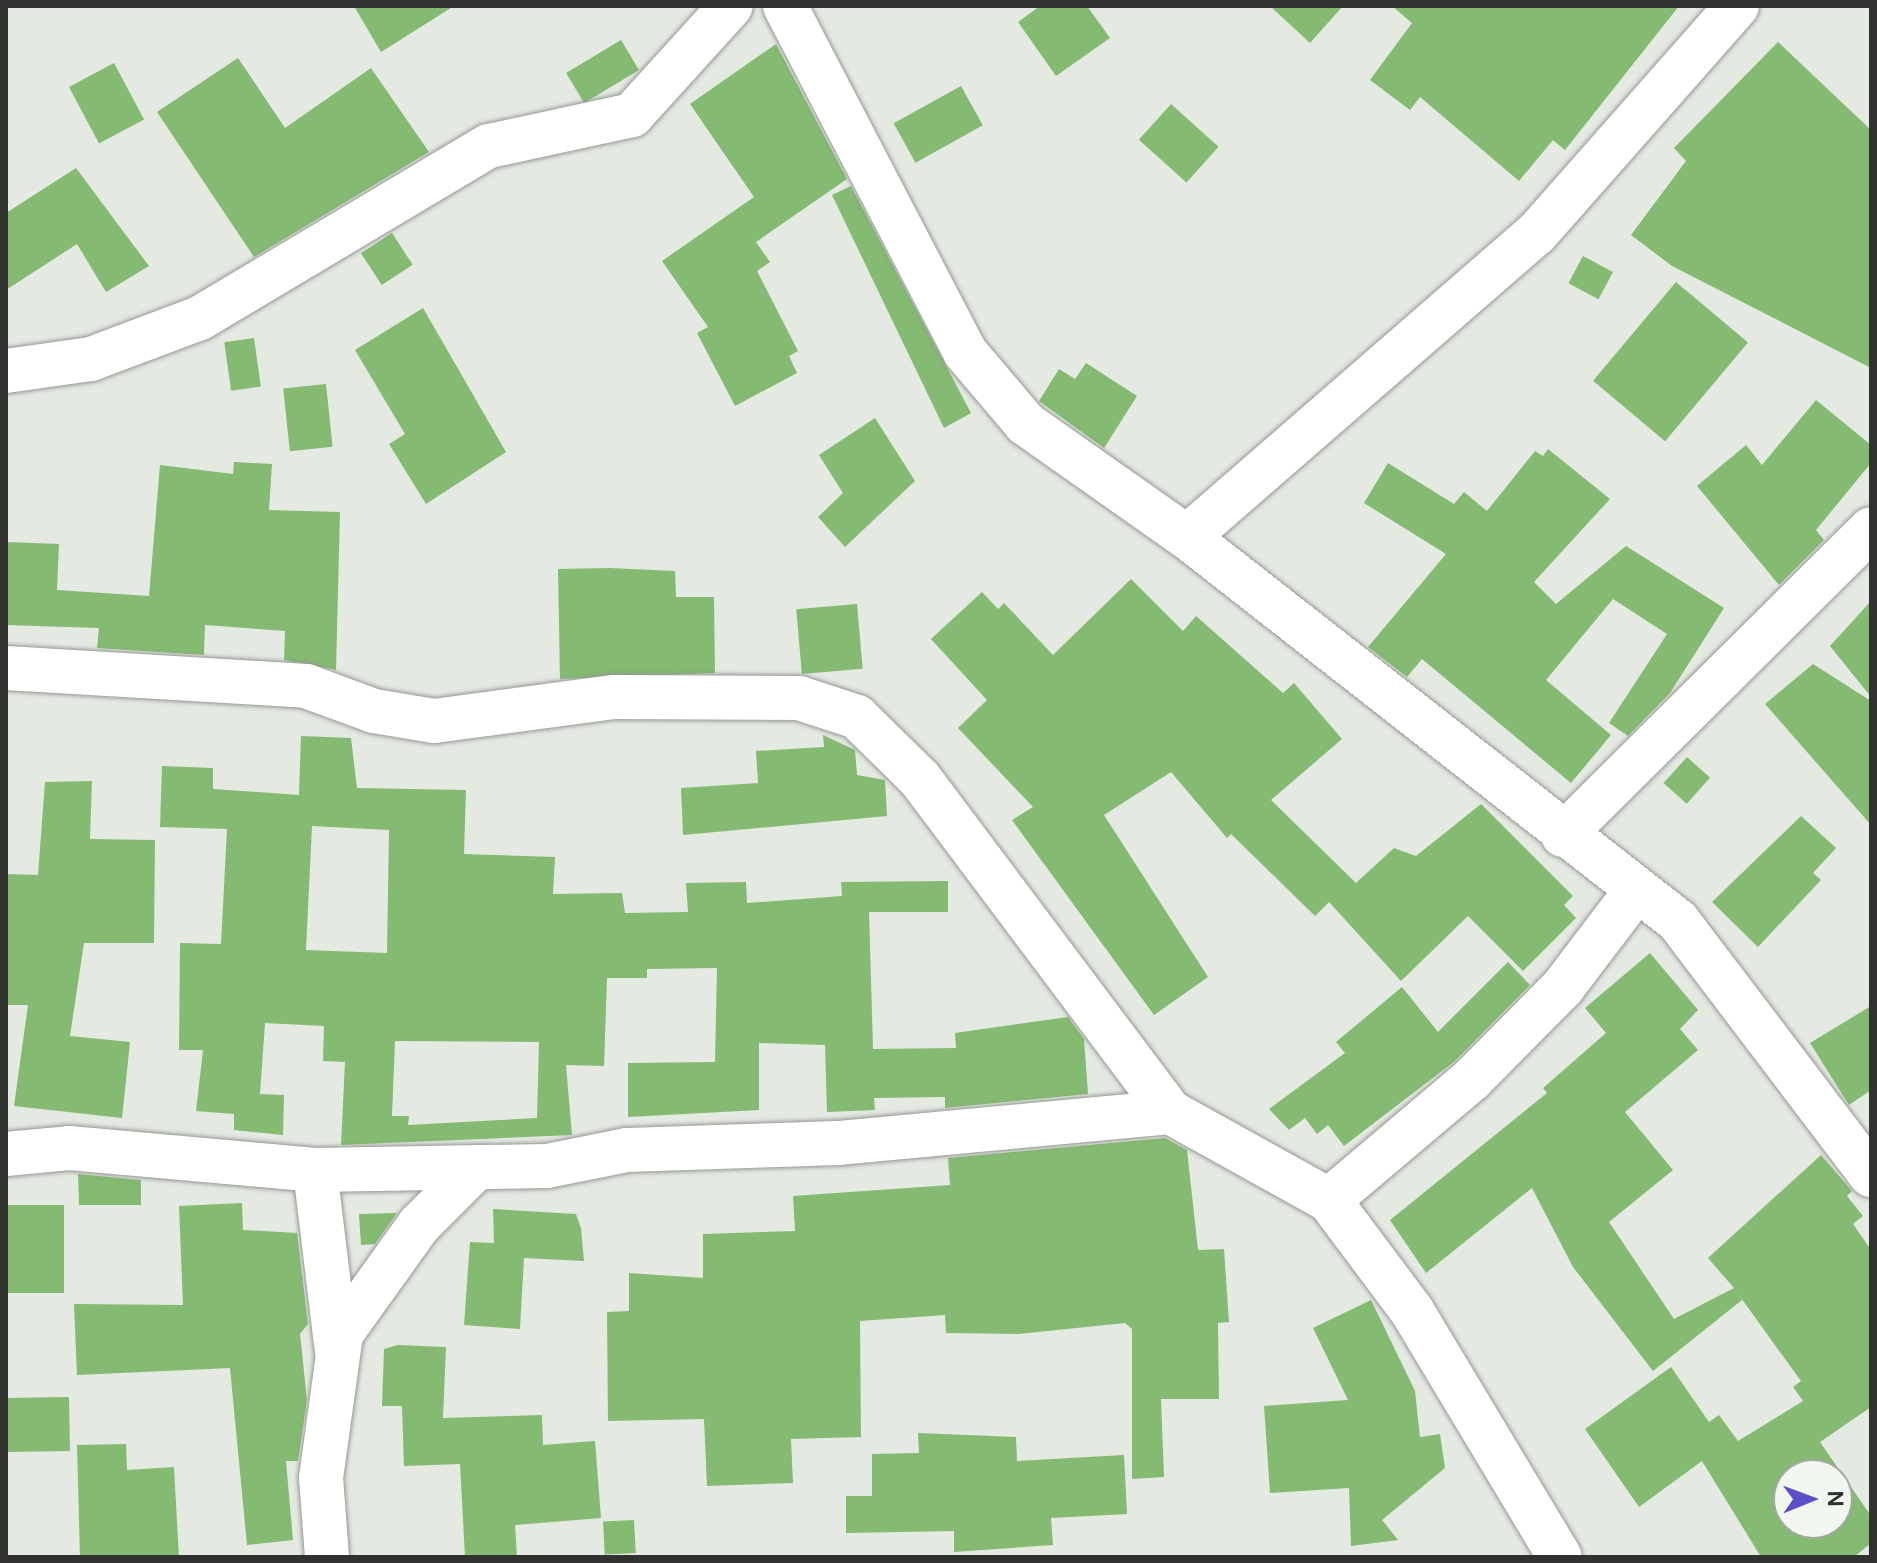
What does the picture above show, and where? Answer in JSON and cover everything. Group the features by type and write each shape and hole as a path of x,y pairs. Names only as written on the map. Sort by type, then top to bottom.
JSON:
{"street":[{"path":"6,371 91,359 200,318 489,146 632,115 731,6"},
{"path":"785,6 965,352 1026,424 1187,537 1635,892 1678,921 1868,1159"},
{"path":"1187,537 1536,234 1737,6"},
{"path":"1563,835 1871,529"},
{"path":"6,668 306,686 374,711 434,721 614,697 827,702 886,740 920,779 1170,1112 1329,1200 1412,1311 1560,1557"},
{"path":"1329,1200 1533,1018 1635,892"},
{"path":"6,1154 69,1148 315,1170 477,1167 1170,1112"},
{"path":"327,1557 321,1478 339,1375 341,1334 419,1225 477,1167"},
{"path":"315,1170 339,1375"}],"building":[{"path":"354,6 454,6 381,52"},
{"path":"1040,6 1087,6 1110,38 1056,76 1018,22"},
{"path":"1270,6 1343,6 1310,43"},
{"path":"1392,6 1679,6 1565,150 1553,140 1519,181 1420,97 1410,110 1370,80 1412,23"},
{"path":"621,40 639,70 584,103 566,73"},
{"path":"1778,42 1871,130 1871,368 1672,266 1631,235 1686,161 1674,148"},
{"path":"776,44 847,179 756,242 770,262 757,271 798,351 789,356 797,373 735,406 697,333 708,327 662,261 754,197 690,104"},
{"path":"238,58 285,128 371,68 429,152 254,257 157,112"},
{"path":"114,63 144,120 99,143 69,87"},
{"path":"961,86 983,125 915,163 894,123"},
{"path":"1171,104 1219,147 1186,182 1139,140"},
{"path":"76,168 149,266 106,292 77,244 6,290 6,213"},
{"path":"851,186 971,413 944,428 832,195"},
{"path":"392,233 413,265 382,285 361,253"},
{"path":"1583,256 1613,272 1598,299 1568,283"},
{"path":"1676,282 1748,342 1665,441 1593,381"},
{"path":"423,308 506,452 426,504 389,444 405,434 355,350"},
{"path":"254,338 261,387 231,391 224,342"},
{"path":"1086,363 1137,396 1104,448 1039,401 1059,369 1075,379"},
{"path":"326,384 333,447 290,451 283,388"},
{"path":"1816,400 1871,445 1871,463 1816,530 1824,540 1779,585 1697,486 1746,445 1762,465"},
{"path":"875,418 915,481 845,547 818,517 843,493 819,455"},
{"path":"1548,449 1610,499 1534,582 1556,604 1626,546 1724,608 1670,693 1628,736 1609,723 1667,634 1613,599 1546,680 1611,735 1571,783 1422,659 1407,677 1368,647 1446,554 1364,503 1388,463 1454,504 1464,492 1487,511 1535,451 1543,456"},
{"path":"234,462 272,464 269,510 340,512 336,670 284,660 285,631 205,625 204,655 97,648 99,628 6,625 6,542 59,544 57,590 149,596 160,465 233,474"},
{"path":"558,569 675,571 676,597 714,597 715,673 560,679"},
{"path":"1131,579 1183,631 1196,616 1283,693 1294,683 1342,739 1271,800 1356,883 1394,848 1416,856 1481,804 1573,896 1564,905 1576,918 1523,971 1468,916 1401,981 1329,902 1315,916 1231,834 1227,838 1171,772 1104,815 1208,977 1154,1015 1012,820 1033,807 958,728 987,700 931,639 982,592 998,609 1004,603 1053,655"},
{"path":"1871,601 1871,697 1830,646"},
{"path":"857,604 863,669 802,674 796,609"},
{"path":"1813,664 1871,701 1871,825 1765,704"},
{"path":"823,735 855,750 857,775 885,780 887,816 683,835 681,788 758,783 756,751 824,747"},
{"path":"301,736 351,738 357,788 466,790 464,854 555,857 553,894 622,893 625,913 688,912 686,883 746,882 747,903 842,896 841,882 948,881 948,912 869,912 873,1049 956,1048 955,1033 1068,1017 1084,1039 1088,1094 945,1108 945,1097 874,1098 875,1110 827,1112 825,1045 759,1043 759,1110 628,1117 628,1063 715,1062 717,968 647,969 647,978 607,978 604,1066 566,1065 572,1135 341,1145 345,1062 323,1061 324,1026 265,1023 260,1094 284,1095 283,1135 234,1130 234,1114 196,1111 203,1050 179,1050 180,943 221,944 227,829 160,827 162,766 213,768 213,789 299,795","holes":["312,826 389,830 387,953 306,950","395,1041 539,1042 537,1118 408,1125 409,1116 392,1116"]},
{"path":"1687,757 1710,778 1687,804 1664,783"},
{"path":"92,781 90,839 155,840 154,943 84,943 70,1036 130,1042 122,1118 14,1106 28,1005 6,1005 6,874 38,875 45,782"},
{"path":"1801,816 1836,848 1813,873 1821,880 1758,947 1712,902"},
{"path":"1650,953 1698,1010 1680,1029 1698,1050 1625,1112 1673,1170 1609,1222 1674,1319 1734,1288 1708,1258 1821,1155 1852,1191 1847,1196 1863,1216 1853,1224 1871,1250 1871,1407 1820,1442 1832,1459 1773,1459 1773,1539 1853,1539 1853,1490 1871,1516 1871,1543 1854,1557 1761,1557 1702,1461 1639,1507 1585,1429 1671,1367 1709,1422 1719,1415 1738,1441 1803,1401 1793,1387 1801,1381 1736,1291 1742,1300 1653,1371 1573,1267 1532,1188 1426,1273 1390,1220 1547,1093 1543,1088 1606,1033 1585,1008"},
{"path":"1508,962 1530,985 1455,1061 1344,1146 1328,1125 1317,1134 1305,1118 1289,1130 1269,1109 1345,1053 1336,1042 1402,987 1438,1032"},
{"path":"1871,1006 1871,1090 1849,1105 1810,1043"},
{"path":"1165,1138 1187,1150 1198,1250 1224,1249 1229,1322 1218,1323 1219,1399 1161,1399 1164,1477 1132,1479 1132,1329 1125,1323 1018,1334 946,1333 945,1315 860,1321 861,1437 791,1439 793,1483 707,1486 704,1419 608,1421 607,1312 629,1311 629,1273 703,1278 703,1234 795,1231 793,1196 950,1185 948,1158"},
{"path":"78,1174 141,1180 141,1205 79,1205"},
{"path":"242,1203 243,1230 297,1233 308,1324 300,1334 307,1400 298,1461 286,1461 293,1540 247,1545 230,1368 77,1375 74,1304 183,1305 179,1206"},
{"path":"8,1205 64,1205 64,1293 8,1293"},
{"path":"493,1209 576,1214 581,1228 584,1261 524,1258 520,1329 464,1325 470,1242 494,1243"},
{"path":"397,1213 375,1244 361,1245 359,1214"},
{"path":"1371,1300 1415,1391 1420,1437 1440,1434 1445,1468 1382,1520 1398,1540 1351,1546 1349,1488 1270,1493 1264,1406 1348,1400 1313,1328"},
{"path":"398,1345 446,1347 443,1418 542,1415 543,1445 595,1441 601,1518 515,1525 517,1557 465,1557 460,1464 404,1466 402,1406 382,1406 384,1349"},
{"path":"69,1397 70,1451 7,1452 6,1398"},
{"path":"918,1433 1016,1437 1017,1461 1124,1455 1127,1514 1051,1518 1053,1545 954,1552 954,1531 846,1533 846,1496 872,1496 872,1454 919,1453"},
{"path":"126,1444 127,1470 174,1467 179,1557 80,1557 77,1445"},
{"path":"634,1520 636,1553 605,1555 603,1522"}]}
